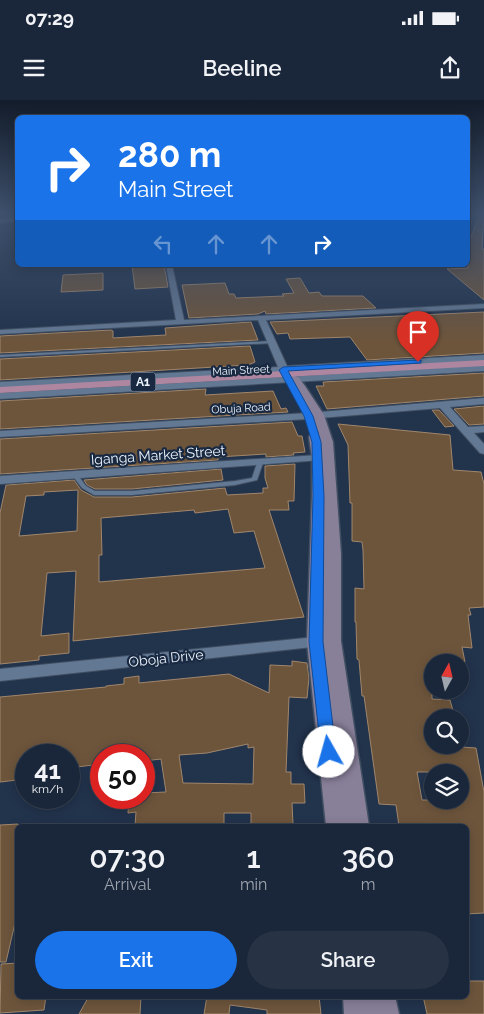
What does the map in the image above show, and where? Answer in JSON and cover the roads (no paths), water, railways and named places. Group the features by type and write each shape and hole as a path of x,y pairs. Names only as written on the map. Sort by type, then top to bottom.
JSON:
{"main road":[{"name":"Main Street","path":"0,390 288,376 484,363"},
{"path":"288,376 327,442 332,496 334,554 324,641 358,824"},
{"path":"313,416 318,458 324,641 337,824"},
{"path":"356,999 358,1014"},
{"path":"382,999 385,1014"}],"street":[{"path":"169,267 180,321"},
{"path":"0,332 484,306"},
{"path":"260,318 288,376"},
{"name":"Main Street","path":"0,396 288,376 484,358"},
{"name":"Main Street","path":"0,385 484,368"},
{"name":"Obuja Road","path":"0,434 313,416 484,402"},
{"path":"443,405 484,451"},
{"path":"466,430 484,429"},
{"name":"Iganga Market Street","path":"0,480 318,458"},
{"name":"Oboja Drive","path":"0,675 324,641"}],"lane":[{"path":"0,356 272,342"},
{"path":"75,475 84,487 94,493 132,493 235,484 255,479 260,463"}]}
